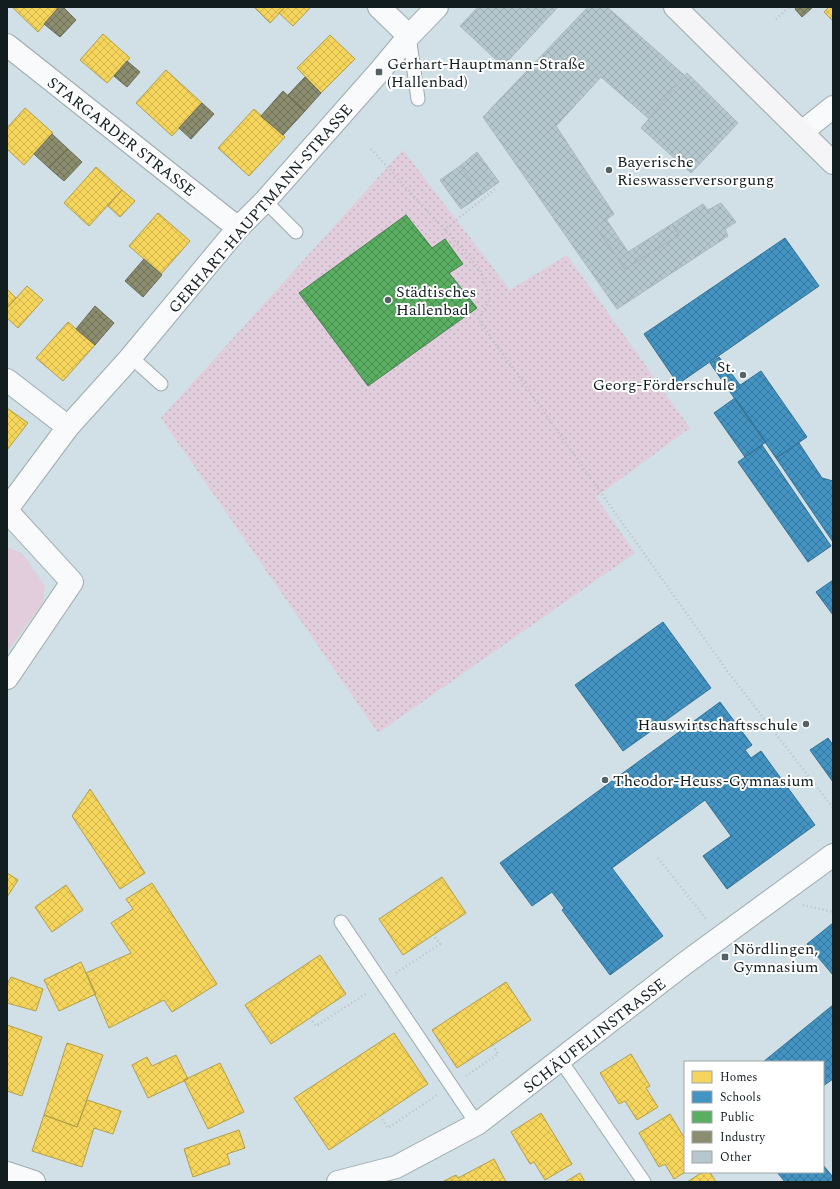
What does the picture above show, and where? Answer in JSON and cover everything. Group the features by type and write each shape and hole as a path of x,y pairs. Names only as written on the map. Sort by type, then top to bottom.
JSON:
{"main road":[{"path":"675,7 833,163"}],"street":[{"path":"380,7 409,36"},
{"name":"GERHART-HAUPTMANN-STRASSE","path":"7,510 68,427 131,357 238,228 265,201 409,36 437,7"},
{"name":"STARGARDER STRASSE","path":"7,45 238,228"},
{"path":"802,132 833,107"},
{"path":"7,380 68,427"},
{"path":"7,510 72,582 7,678"},
{"name":"SCHÄUFELINSTRASSE","path":"338,1182 396,1167 477,1124 721,938 833,855"},
{"path":"7,1173 34,1182"}],"lane":[{"path":"409,36 418,99"},
{"path":"265,201 296,232"},
{"path":"131,357 162,384"},
{"path":"341,922 477,1124"},
{"path":"561,1061 644,1182"}],"path":[{"path":"776,19 789,7"},
{"path":"371,149 480,269 490,300 478,319 728,672 833,808"},
{"path":"444,230 495,189"},
{"path":"658,858 721,938"},
{"path":"786,889 804,905 833,912"},
{"path":"310,1018 316,1026 440,944 433,935"},
{"path":"380,1116 388,1128 498,1054 492,1044"}],"shaded area":[{"path":"403,150 510,290 567,255 690,428 596,497 635,553 378,733 161,418"},
{"path":"7,547 22,553 45,586 43,603 7,652"}],"building: Homes":[{"path":"12,7 59,7 38,32"},
{"path":"254,7 285,7 270,23"},
{"path":"285,7 311,7 293,26 279,13"},
{"path":"829,7 833,7 833,21 824,12"},
{"path":"103,34 130,58 107,83 80,60"},
{"path":"330,35 355,59 321,93 297,68"},
{"path":"166,70 202,103 172,136 136,103"},
{"path":"25,108 53,133 24,165 7,149 7,128"},
{"path":"254,109 285,137 249,176 218,148"},
{"path":"96,167 122,190 89,226 64,203"},
{"path":"122,190 135,201 120,217 108,206"},
{"path":"158,213 190,241 161,274 129,246"},
{"path":"27,286 43,300 18,328 7,318 7,308"},
{"path":"7,289 16,298 7,308"},
{"path":"68,322 95,345 63,381 36,358"},
{"path":"7,408 28,423 7,450"},
{"path":"90,789 145,873 120,889 72,816"},
{"path":"7,873 18,880 7,897"},
{"path":"442,877 466,913 403,955 379,919"},
{"path":"152,883 217,984 172,1012 164,1000 109,1028 86,973 131,953 111,923 133,909 126,899"},
{"path":"66,885 83,910 52,932 35,907"},
{"path":"320,955 346,994 271,1044 245,1005"},
{"path":"81,962 96,994 59,1011 44,980"},
{"path":"11,977 43,989 36,1011 7,1003 7,984"},
{"path":"506,982 531,1020 457,1068 432,1030"},
{"path":"7,1025 42,1037 22,1096 7,1091"},
{"path":"394,1033 428,1084 329,1150 294,1098"},
{"path":"67,1043 103,1055 77,1127 44,1115"},
{"path":"631,1054 650,1086 646,1088 658,1107 637,1120 625,1101 619,1104 600,1073"},
{"path":"176,1055 188,1079 148,1098 132,1065 147,1057 152,1066"},
{"path":"220,1063 244,1112 208,1129 184,1080"},
{"path":"87,1100 121,1111 113,1134 94,1128 82,1167 32,1151 44,1115 77,1127"},
{"path":"541,1113 572,1164 545,1180 534,1162 530,1164 511,1132"},
{"path":"670,1114 684,1137 684,1173 674,1179 665,1164 659,1167 639,1133"},
{"path":"239,1130 245,1148 227,1154 230,1164 193,1177 184,1149"},
{"path":"494,1159 506,1182 444,1181 456,1175 458,1178"},
{"path":"580,1173 585,1182 565,1182"},
{"path":"701,1173 711,1173 716,1182 687,1182"}],"building: Schools":[{"path":"785,238 819,286 678,384 644,334"},
{"path":"719,357 740,385 730,392 710,363"},
{"path":"761,371 807,437 776,458 730,392"},
{"path":"735,398 766,442 745,457 714,413"},
{"path":"799,443 822,478 833,481 833,542 776,458"},
{"path":"762,445 831,546 808,562 738,462"},
{"path":"833,580 833,615 816,592"},
{"path":"663,622 711,688 623,751 575,685"},
{"path":"720,702 752,745 745,750 751,758 761,751 815,825 727,889 703,856 731,836 705,800 612,868 663,936 610,975 562,910 564,908 552,892 532,906 500,863"},
{"path":"828,738 833,745 833,771 828,775 810,750"},
{"path":"833,771 833,782 828,775"},
{"path":"833,923 833,975 807,944"},
{"path":"833,1005 833,1079 824,1085 824,1061 764,1061"},
{"path":"824,1166 833,1177 833,1182 785,1182 778,1173 824,1173"}],"building: Public":[{"name":"Städtisches Hallenbad","path":"406,215 432,248 445,239 463,264 449,273 477,308 368,386 299,293"}],"building: Industry":[{"path":"59,7 63,7 76,20 60,37 44,24"},
{"path":"797,7 813,7 802,17 795,9"},
{"path":"127,61 140,72 127,87 114,76"},
{"path":"305,77 321,93 305,111 288,95"},
{"path":"283,91 305,111 283,135 261,116"},
{"path":"202,103 214,114 191,139 179,128"},
{"path":"52,134 68,149 49,168 34,154"},
{"path":"68,149 82,162 64,181 49,168"},
{"path":"144,259 162,275 143,297 125,281"},
{"path":"95,306 114,323 95,345 76,329"}],"building: Other":[{"path":"478,7 558,7 503,66 460,26"},
{"path":"588,7 607,7 684,75 648,118 601,77 556,126 614,214 596,227 625,269 679,235 672,224 703,204 708,210 721,203 736,222 725,229 728,236 617,309 483,117"},
{"path":"687,73 738,123 691,173 641,128"},
{"path":"477,152 499,182 481,195 460,166"},
{"path":"460,166 481,195 461,209 440,180"},
{"path":"606,219 628,252 672,224 679,235 625,269 596,227"}],"place":[{"name":"Gerhart-Hauptmann-Straße (Hallenbad)","path":"379,72"},
{"name":"Bayerische Rieswasserversorgung","path":"609,170"},
{"name":"Städtisches Hallenbad","path":"388,300"},
{"name":"St. Georg-Förderschule","path":"743,375"},
{"name":"Hauswirtschaftsschule","path":"806,724"},
{"name":"Theodor-Heuss-Gymnasium","path":"605,780"},
{"name":"Nördlingen, Gymnasium","path":"725,957"}]}
